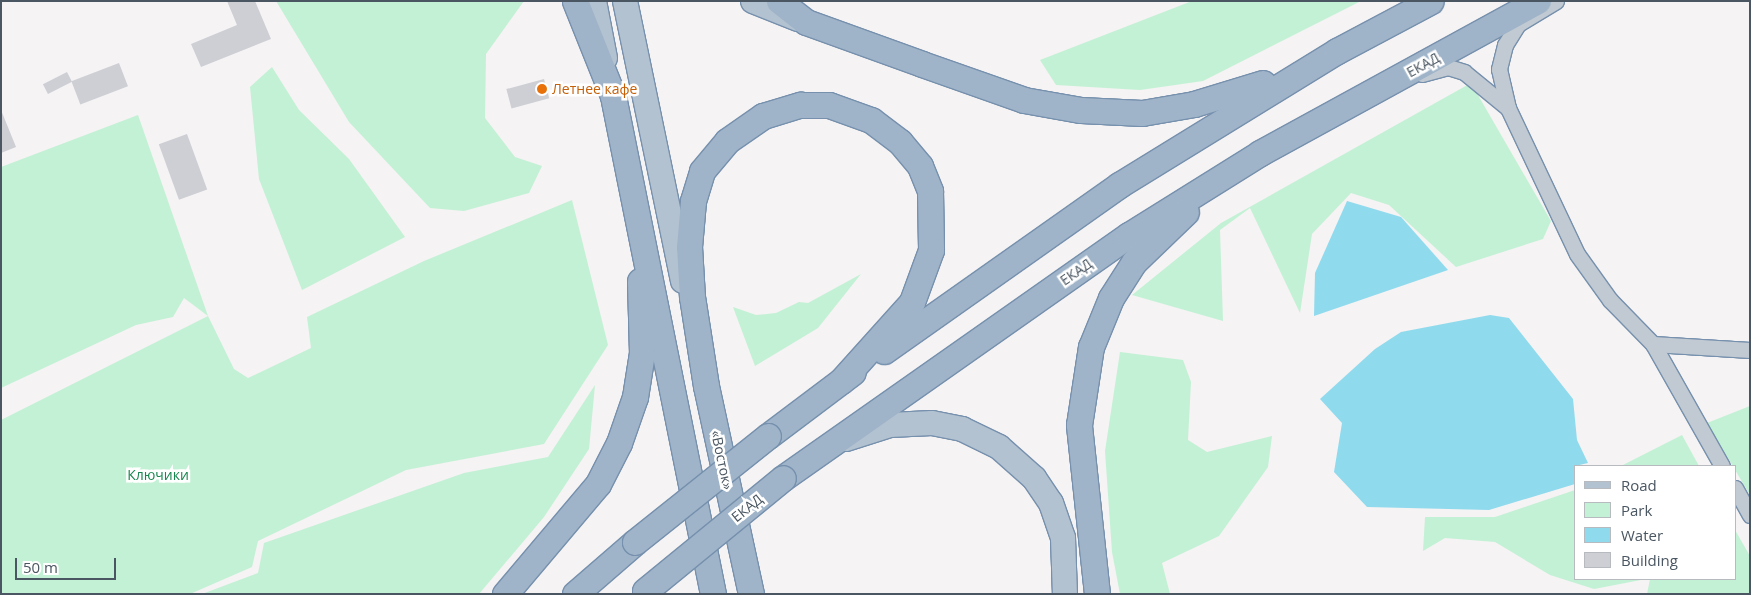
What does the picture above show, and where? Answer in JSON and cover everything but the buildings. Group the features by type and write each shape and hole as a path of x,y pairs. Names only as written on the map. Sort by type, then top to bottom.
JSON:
{"highway":[{"path":"575,1 613,96 713,594"},
{"path":"779,1 806,22 1024,100 1081,110 1142,112 1194,104 1246,90 1337,51"},
{"path":"575,594 635,542 768,436 1119,185 1337,51 1431,1"},
{"name":"ЕКАД","path":"644,592 807,459 1129,235 1260,153 1538,1"},
{"name":"«Восток»","path":"750,586 706,386 689,247 694,201 702,171 728,141 763,116 800,105 829,105 871,120 900,142 920,166 930,192 931,250 912,302 841,382"},
{"path":"1097,594 1079,425 1098,323 1134,262 1188,209 1260,153"},
{"path":"505,594 598,484 619,443 635,397 642,353 639,221"}],"main road":[{"path":"594,1 613,96"},
{"path":"625,1 706,386"},
{"path":"753,1 806,22"},
{"path":"807,459 831,444 890,425 932,422 973,433 1014,458 1051,503 1064,545 1065,594"}],"street":[{"path":"1556,1 1518,24 1505,44 1499,68 1508,108 1578,254 1610,300 1653,344 1721,465"},
{"path":"1330,116 1431,69 1448,67 1464,72 1508,108"},
{"path":"1653,344 1750,350"},
{"path":"1736,490 1750,515"}],"green space":[{"path":"276,1 524,1 486,54 485,118 515,157 542,166 529,193 464,211 430,208 349,122"},
{"path":"1192,1 1361,1 1203,81 1140,90 1056,85 1040,60"},
{"path":"272,67 299,110 349,159 405,237 302,290 259,179 250,87"},
{"path":"1471,83 1551,221 1543,239 1456,267 1389,205 1351,193 1312,234 1300,313 1250,208 1220,230 1223,321 1132,295 1221,223"},
{"path":"138,115 208,316 184,298 173,317 136,325 1,388 1,167"},
{"name":"Ключики","path":"572,200 608,345 544,444 406,470 258,541 252,567 190,594 1,594 1,420 208,316 234,369 248,378 311,348 307,317 424,261"},
{"path":"861,274 818,328 755,366 733,307 756,315 776,313 799,302 808,303"},
{"path":"1120,352 1183,360 1191,382 1188,440 1207,452 1272,436 1268,467 1219,536 1162,563 1170,594 1120,594 1112,552 1105,451"},
{"path":"595,385 589,449 544,517 479,594 202,594 258,573 264,543 464,473 548,457"},
{"path":"1750,406 1750,495 1736,472 1736,465 1732,465 1707,423"},
{"path":"1682,435 1698,465 1623,465"},
{"path":"1574,490 1574,580 1641,580 1594,589 1550,575 1495,542 1445,538 1423,551 1425,517 1495,517"},
{"path":"1736,532 1750,556 1750,594 1647,594 1650,580 1736,580"}],"water":[{"path":"1347,201 1401,217 1448,270 1314,316 1315,273"},
{"path":"1490,315 1509,318 1573,399 1577,440 1588,463 1574,465 1574,484 1489,510 1367,507 1334,472 1342,423 1320,399 1375,349 1401,332"}],"place":[{"name":"Летнее кафе","path":"542,89"}]}
